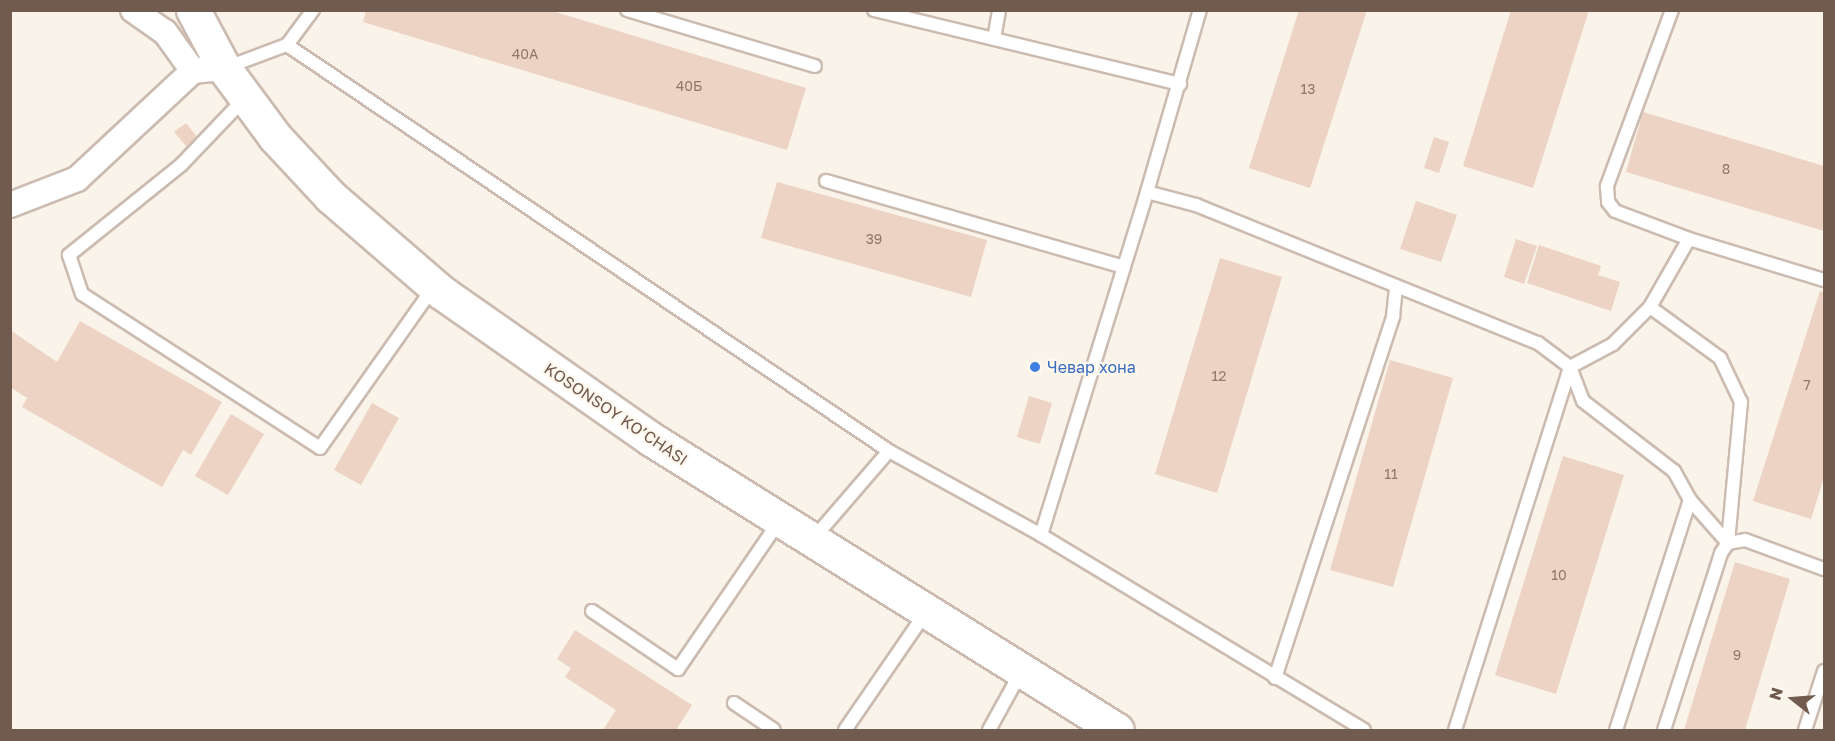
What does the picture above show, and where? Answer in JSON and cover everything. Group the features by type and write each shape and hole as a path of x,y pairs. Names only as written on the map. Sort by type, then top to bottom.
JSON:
{"main road":[{"name":"KOSONSOY KO’CHASI","path":"193,10 209,70 246,98 275,137 331,197 434,287 651,439 1117,730"}],"street":[{"path":"10,205 77,179 209,70 165,32 133,10"}],"lane":[{"path":"209,70 287,45 313,10"},
{"path":"627,10 815,66"},
{"path":"874,10 1180,84"},
{"path":"994,39 999,10"},
{"path":"1041,535 1180,84 1200,10"},
{"path":"1672,10 1607,186 1615,211 1689,239 1824,280"},
{"path":"287,45 889,451 1041,535 1364,730"},
{"path":"246,98 182,165 69,255 82,294 320,448 434,287"},
{"path":"826,181 1124,267"},
{"path":"1147,192 1196,205 1538,343 1570,367 1583,401 1674,471 1690,500 1728,543"},
{"path":"1455,730 1570,367 1613,344 1650,307 1689,239"},
{"path":"1275,678 1393,316 1396,286"},
{"path":"1650,307 1720,358 1741,402 1728,543 1721,553 1664,730"},
{"path":"813,539 889,451"},
{"path":"1616,730 1690,500"},
{"path":"592,611 678,669 780,519"},
{"path":"1728,543 1745,540 1824,569"},
{"path":"845,730 927,611"},
{"path":"989,730 1022,671"},
{"path":"1805,730 1824,671"},
{"path":"734,703 774,730"}],"building":[{"path":"366,10 549,10 806,88 787,150 363,22"},
{"path":"1299,10 1367,10 1310,188 1249,168"},
{"path":"1511,10 1589,10 1533,188 1463,166"},
{"path":"1643,112 1824,166 1824,231 1626,172"},
{"path":"186,123 197,137 186,146 174,132"},
{"path":"1434,137 1449,142 1439,173 1424,168"},
{"path":"777,182 987,240 971,297 761,238"},
{"path":"1416,201 1457,215 1441,262 1400,249"},
{"path":"1516,239 1537,246 1524,284 1504,277"},
{"path":"1539,245 1601,266 1598,275 1620,282 1611,311 1527,283"},
{"path":"1220,258 1282,277 1217,493 1155,474"},
{"path":"1820,291 1824,293 1824,477 1811,519 1753,501"},
{"path":"80,321 222,402 191,455 183,450 162,487 22,407 27,398 10,387 10,330 57,362"},
{"path":"1390,360 1453,378 1393,587 1330,570"},
{"path":"1029,396 1052,403 1040,444 1017,437"},
{"path":"372,403 399,418 361,485 334,470"},
{"path":"231,414 264,434 228,495 195,476"},
{"path":"1563,456 1624,475 1556,694 1495,675"},
{"path":"1735,562 1790,579 1745,730 1684,730"},
{"path":"575,630 692,705 676,730 603,730 616,710 565,677 571,668 557,659"}],"place":[{"name":"Чевар хона","path":"1035,367"}]}
